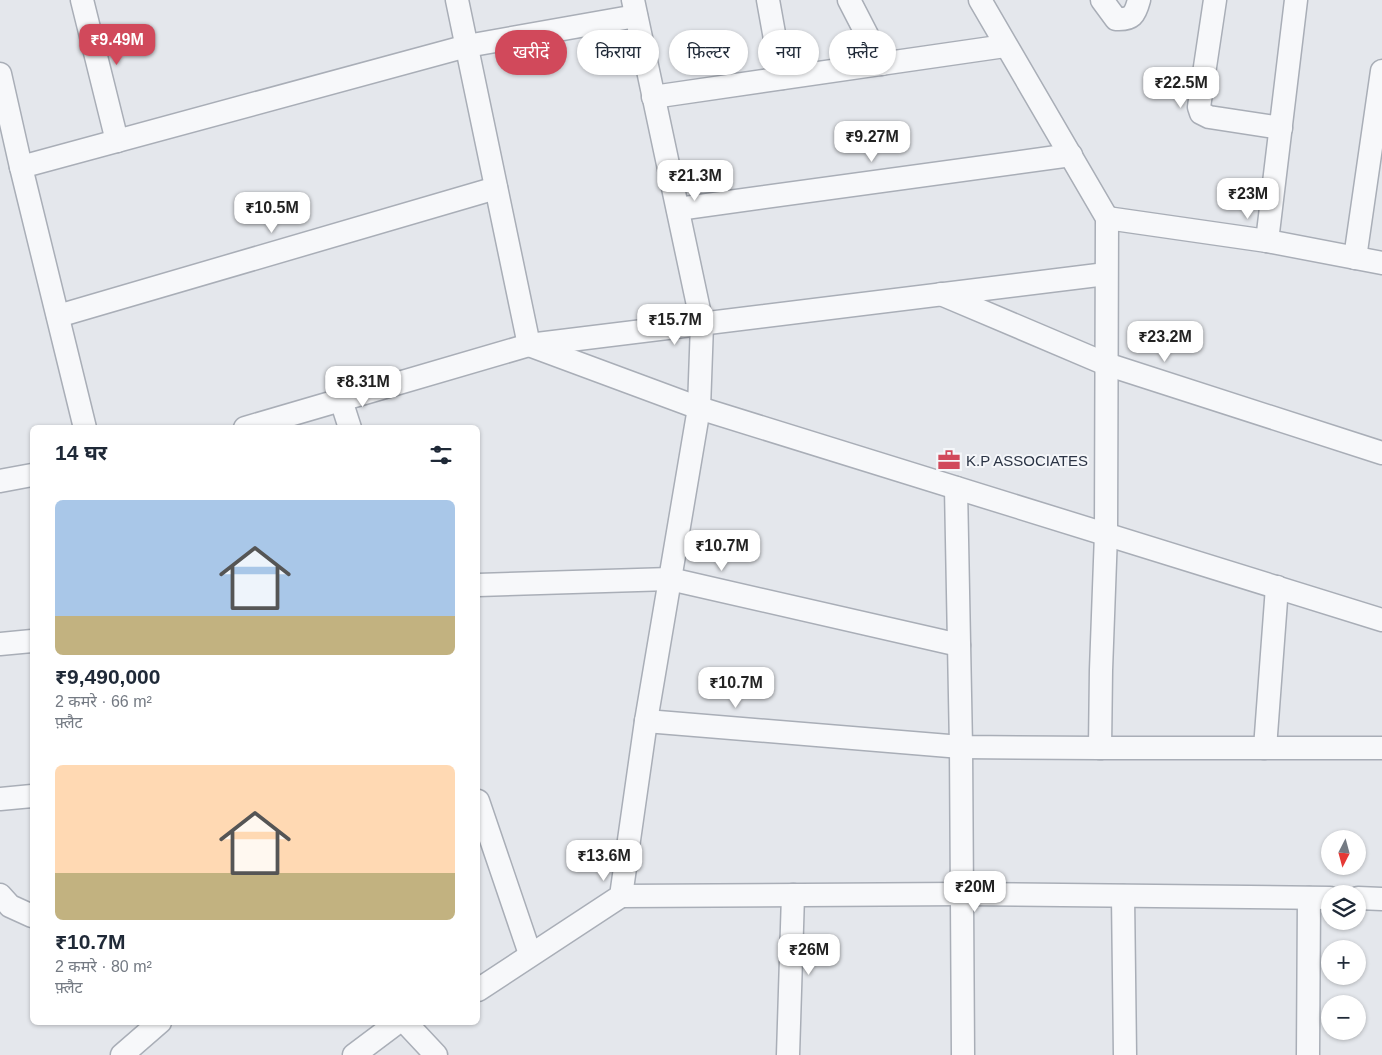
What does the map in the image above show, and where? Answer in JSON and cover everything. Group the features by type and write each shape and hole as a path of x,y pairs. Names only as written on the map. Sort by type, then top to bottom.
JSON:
{"street":[{"path":"82,0 117,141"},
{"path":"458,0 529,345"},
{"path":"768,0 782,78"},
{"path":"849,0 864,30"},
{"path":"980,0 1005,46 1107,218 1106,534 1100,748"},
{"path":"1102,0 1116,19 1127,19 1133,15 1140,0"},
{"path":"1215,0 1200,108 1201,114 1209,117 1281,128"},
{"path":"1267,242 1296,0"},
{"path":"22,167 467,46 634,8 702,324 699,408 646,721 621,896"},
{"path":"896,62 1005,46"},
{"path":"653,97 829,71"},
{"path":"1355,258 1382,71"},
{"path":"0,74 84,425"},
{"path":"678,209 1071,155"},
{"path":"58,316 496,188"},
{"path":"1107,218 1267,242 1382,263"},
{"path":"255,425 529,345 1106,274"},
{"path":"941,294 1106,364 1382,453"},
{"path":"529,345 699,408 1382,620"},
{"path":"341,400 349,425"},
{"path":"0,481 30,475"},
{"path":"956,488 961,747 963,1055"},
{"path":"480,585 670,579 959,645"},
{"path":"1265,748 1276,587"},
{"path":"0,644 30,641"},
{"path":"646,721 961,747 1382,748"},
{"path":"0,799 30,796"},
{"path":"480,807 530,954"},
{"path":"480,989 621,896 962,894 1320,898 1308,1055"},
{"path":"0,895 10,906 30,915"},
{"path":"788,1055 793,895"},
{"path":"1123,896 1125,1055"},
{"path":"1366,898 1382,898"},
{"path":"122,1055 157,1025"},
{"path":"354,1055 412,1025 436,1055"}],"place":[{"name":"K.P ASSOCIATES","path":"949,460"}]}
